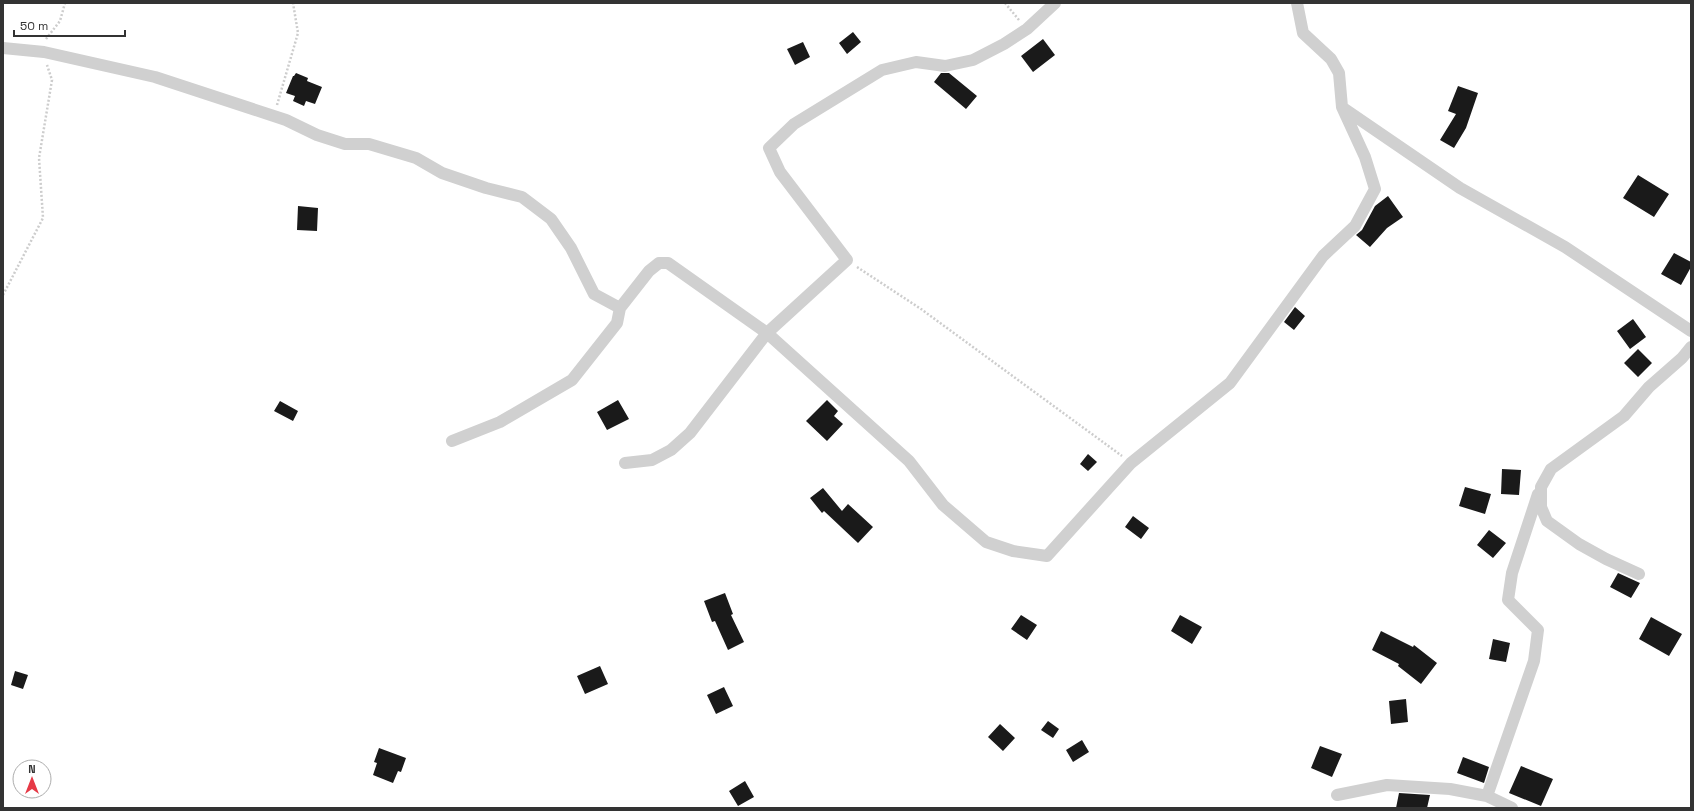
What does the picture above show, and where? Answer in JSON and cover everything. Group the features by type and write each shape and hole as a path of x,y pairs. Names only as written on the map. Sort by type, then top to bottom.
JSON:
{"street":[{"path":"625,463 652,460 671,450 690,433 767,333 847,260 780,172 769,148 794,124 882,70 916,62 945,66 972,60 1004,44 1028,29 1055,3"},
{"path":"452,441 500,422 572,380 617,323 620,308 649,271 659,263 668,263 767,333 909,461 943,505 986,542 1013,552 1047,556 1131,463 1230,384 1324,256 1355,226 1375,189 1365,157 1342,107 1339,73 1331,59 1304,33 1297,3"},
{"path":"3,48 44,52 155,77 274,116 345,144 369,144 410,156 442,173 486,188 522,197 551,219 571,248 594,294 620,308"},
{"path":"1342,107 1460,188 1565,246 1691,331"},
{"path":"1487,796 1534,661 1538,630 1508,600 1512,573 1541,487 1551,469 1624,416 1649,387 1682,358 1691,347"},
{"path":"1541,487 1541,507 1547,521 1592,551 1639,574"},
{"path":"1337,795 1387,785 1450,789 1487,796 1512,808"}],"path":[{"path":"3,295 28,244 43,218 39,158 52,80 44,52 46,38 60,21 65,3"},
{"path":"274,116 298,33 293,3"},
{"path":"1005,3 1028,29"},
{"path":"847,260 921,309 1131,463"}],"building":[{"path":"853,32 861,42 847,54 839,43"},
{"path":"1043,39 1055,55 1033,72 1021,56"},
{"path":"803,42 810,57 795,65 787,49"},
{"path":"296,73 308,78 307,81 322,87 315,104 306,101 304,106 293,101 295,96 286,93 293,76"},
{"path":"941,73 949,73 977,96 966,109 934,82"},
{"path":"1458,86 1478,93 1466,128 1454,148 1440,140 1456,114 1448,111"},
{"path":"1638,175 1669,194 1654,217 1623,198"},
{"path":"1388,196 1403,217 1387,228 1370,247 1356,235 1362,230 1375,206"},
{"path":"298,206 318,208 317,231 297,230"},
{"path":"1674,253 1691,262 1691,267 1681,285 1661,274"},
{"path":"1295,307 1305,316 1294,330 1284,322"},
{"path":"1633,319 1646,337 1630,349 1617,331"},
{"path":"1638,349 1652,363 1638,377 1624,363"},
{"path":"618,400 629,419 607,430 597,412"},
{"path":"827,400 838,411 834,416 843,424 827,441 806,421"},
{"path":"280,401 298,411 293,421 274,411"},
{"path":"1088,454 1097,462 1088,471 1080,464"},
{"path":"1502,469 1521,470 1519,495 1501,494"},
{"path":"1465,487 1491,494 1485,514 1459,506"},
{"path":"823,488 842,511 848,504 873,527 858,543 824,511 822,513 810,498"},
{"path":"1133,516 1149,528 1141,539 1125,527"},
{"path":"1489,530 1506,543 1493,558 1477,545"},
{"path":"1618,573 1640,583 1631,598 1610,587"},
{"path":"725,593 733,614 731,615 744,642 728,650 715,621 712,622 704,601"},
{"path":"1021,615 1037,625 1027,640 1011,629"},
{"path":"1180,615 1202,627 1192,644 1171,631"},
{"path":"1651,617 1682,634 1669,656 1639,639"},
{"path":"1381,631 1413,647 1414,645 1437,663 1421,684 1398,666 1399,664 1372,650"},
{"path":"1493,639 1510,643 1506,662 1489,659"},
{"path":"600,666 608,684 585,694 577,676"},
{"path":"15,671 28,675 23,689 11,685"},
{"path":"724,687 733,706 716,714 707,695"},
{"path":"1406,699 1408,722 1391,724 1389,701"},
{"path":"1048,721 1059,729 1053,738 1041,730"},
{"path":"1000,724 1015,738 1003,751 988,737"},
{"path":"1082,740 1089,752 1073,762 1066,750"},
{"path":"1320,746 1342,754 1332,777 1311,768"},
{"path":"379,748 406,758 401,772 398,771 393,783 373,775 377,763 374,762"},
{"path":"1463,757 1489,767 1484,783 1457,773"},
{"path":"1521,766 1553,779 1541,806 1509,793"},
{"path":"745,781 754,797 738,806 729,791"},
{"path":"1399,793 1430,795 1427,808 1396,808"}]}
